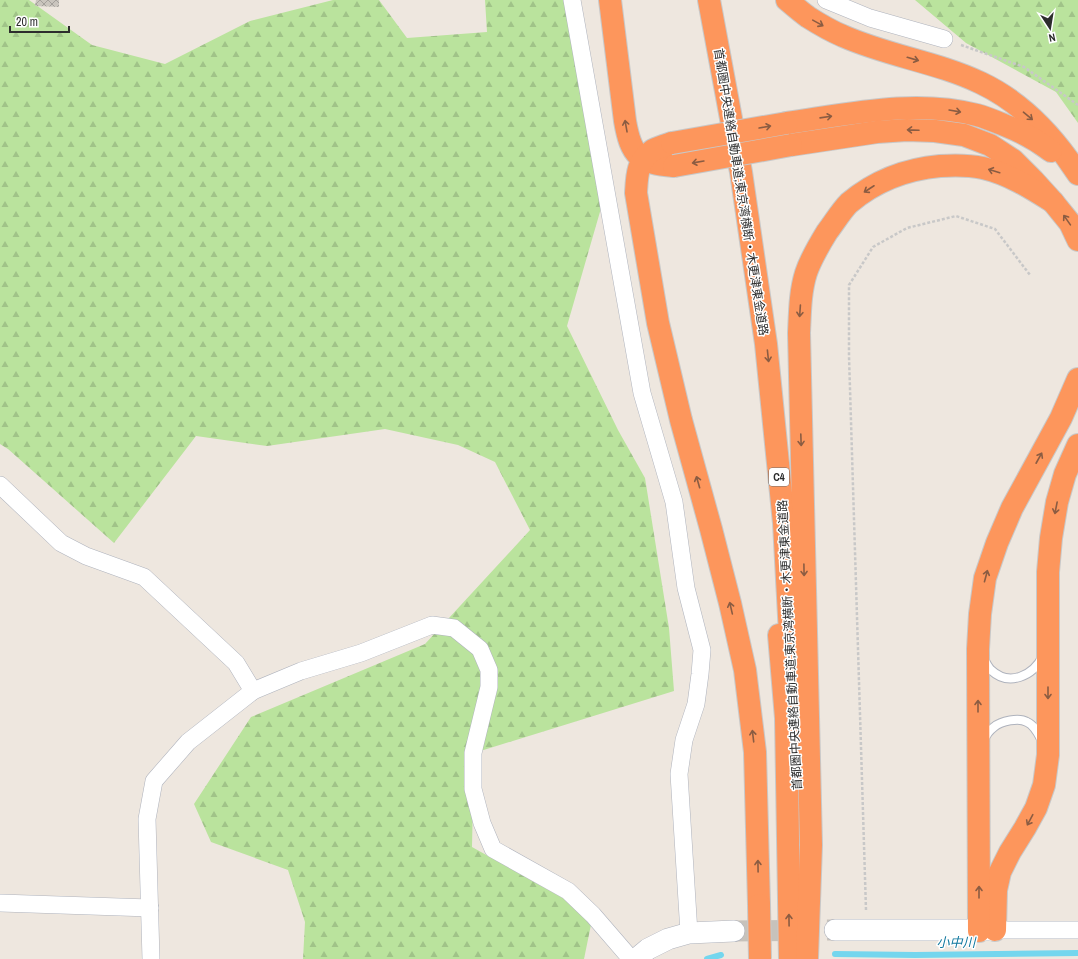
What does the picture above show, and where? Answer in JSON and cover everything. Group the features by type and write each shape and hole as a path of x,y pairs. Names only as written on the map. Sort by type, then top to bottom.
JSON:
{"highway":[{"path":"610,0 628,138 634,151 643,159 656,164 674,166 869,133 907,130 935,131 964,135 990,145 1013,160 1053,202 1070,223 1078,240"},
{"name":"首都圏中央連絡自動車道;東京湾横断・木更津東金道路","path":"696,0 728,175 751,343 768,508 786,718 790,959"},
{"name":"首都圏中央連絡自動車道;東京湾横断・木更津東金道路","path":"709,0 741,172 766,344 784,523 806,959"},
{"path":"787,0 808,17 842,36 955,73 982,84 1007,98 1035,122 1054,142 1077,173"},
{"path":"760,959 755,752 744,670 730,603 681,420 658,323 636,193 637,174 643,159 654,150 672,144 787,123 857,112 924,108 950,110 978,116 1003,124 1026,135 1047,148 1077,173"},
{"path":"806,959 811,845 799,333 801,297 806,272 817,248 849,204 870,187 897,174 925,168 954,165 982,168 1006,175 1053,202"},
{"path":"987,930 978,751 978,650 980,614 985,578 997,543 1012,508 1061,418 1078,379"},
{"path":"987,930 1000,872 1036,808 1044,785 1048,755 1048,572 1050,538 1057,502 1065,474 1078,445"}],"street":[{"path":"572,0 642,393 674,502 686,588 702,650 696,704 684,740 678,774 689,933"},
{"path":"826,0 870,18 944,39"},
{"path":"0,485 61,543 86,556 144,577 236,663 253,691"},
{"path":"151,959 147,819 154,781 188,742 253,691 301,671 361,654 432,625 454,628 480,650 489,670 489,687 473,753 473,789 482,823 493,848 568,891 593,915 631,959"},
{"path":"0,903 150,908"},
{"path":"835,930 1078,930"},
{"path":"636,959 648,949 689,933 734,931"}],"lane":[{"path":"978,650 990,669 1000,676 1011,678 1023,676 1033,670 1042,659 1048,645"},
{"path":"978,751 986,736 994,727 1005,721 1017,720 1027,722 1037,730 1048,755"}],"path":[{"path":"944,39 1024,67 1078,105"},
{"path":"867,930 849,356 849,285 873,247 906,228 956,216 995,229 1030,275"}],"green space":[{"path":"0,0 29,0 92,45 165,64 250,21 333,0 379,0 407,38 487,32 485,0 564,0 606,191 567,326 618,430 645,478 669,628 674,691 474,753 472,847 593,915 584,959 303,959 305,922 288,870 211,842 194,804 251,717 425,644 530,530 495,462 458,445 385,429 267,446 196,436 114,543 8,449 0,444"},
{"path":"915,0 1078,0 1078,123 1056,92 966,43"}],"building":[{"path":"36,0 59,0 59,7 35,6"}],"waterway":[{"name":"小中川","path":"835,954 915,955 1078,953"},
{"name":"小中川","path":"707,959 721,955"}],"tunnel":[{"path":"734,931 835,930"}]}
